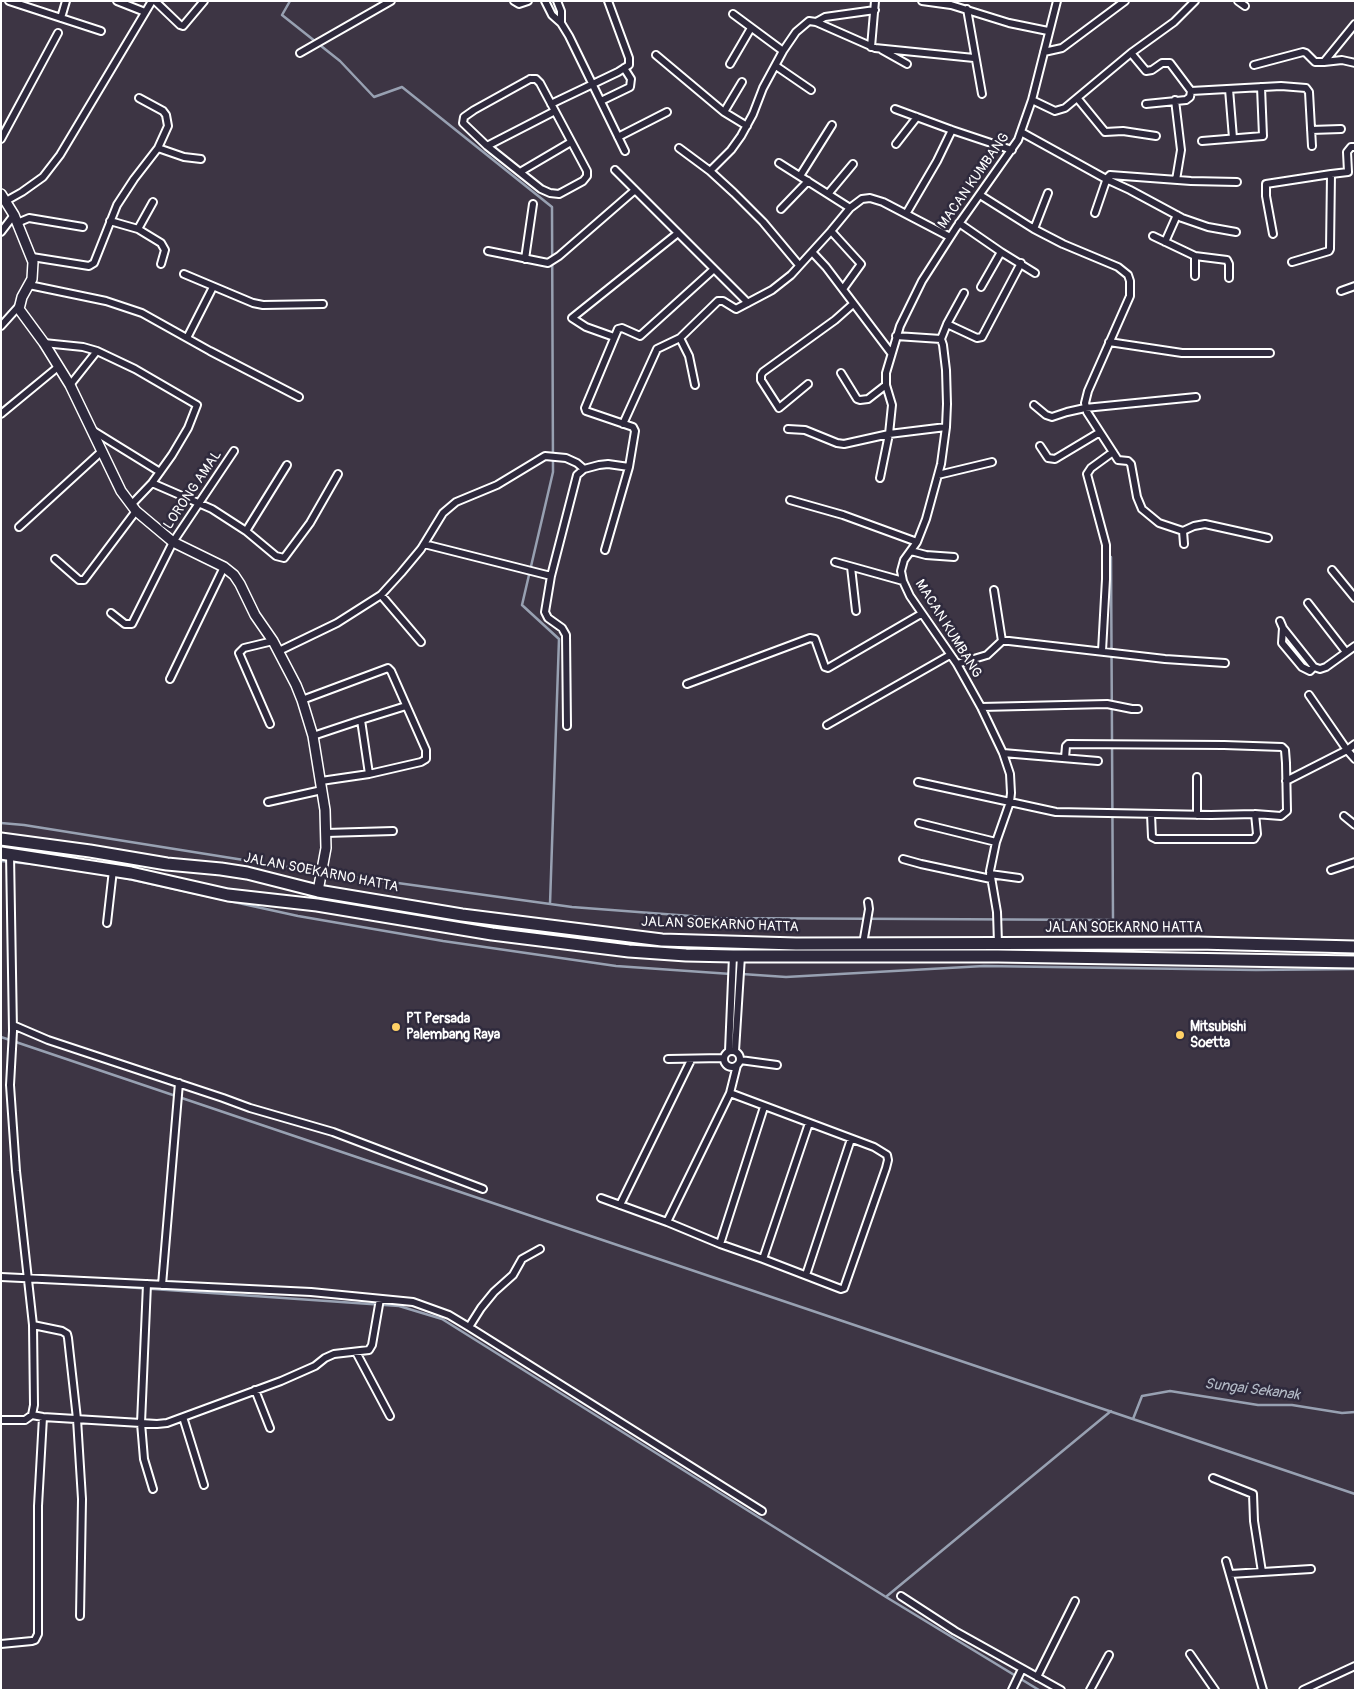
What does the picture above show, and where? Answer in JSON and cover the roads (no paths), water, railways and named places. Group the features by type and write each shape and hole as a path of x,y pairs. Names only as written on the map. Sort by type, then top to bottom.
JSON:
{"highway":[{"name":"JALAN SOEKARNO HATTA","path":"1,839 167,864 221,868 462,915 684,942 863,944 1181,943 1355,947"},
{"name":"JALAN SOEKARNO HATTA","path":"7,855 131,873 228,895 317,905 492,934 737,961 998,956 1355,962"},
{"path":"607,934 607,948"}],"street":[{"path":"9,1 101,31"},
{"path":"61,18 66,1"},
{"path":"117,1 145,12"},
{"path":"1,326 19,306 22,297 30,285 33,274 32,257 3,197 22,192 43,177 60,155 153,1 183,26 204,1"},
{"path":"300,53 391,1"},
{"path":"514,1 519,4 528,1"},
{"path":"545,1 552,15 562,23"},
{"path":"557,1 561,11 562,23 625,151"},
{"path":"487,146 592,83 629,65 629,58 608,1"},
{"path":"871,47 875,1"},
{"path":"922,1 966,8 1009,23 1048,32"},
{"name":"MACAN KUMBANG","path":"880,478 889,434 892,405 886,386 886,373 896,336 922,282 959,223 1012,150 1021,132 1032,100 1057,1"},
{"path":"1044,52 1062,48 1125,1"},
{"path":"1032,100 1057,112 1078,99 1131,54 1174,22 1195,1"},
{"path":"1238,1 1245,6"},
{"path":"966,8 982,94"},
{"path":"816,22 825,17 875,10"},
{"path":"734,14 783,51"},
{"path":"710,171 735,145 747,126 763,88 783,51 796,32 812,21 871,47 974,58"},
{"path":"1324,62 1355,24"},
{"path":"730,64 751,28"},
{"path":"1,139 58,33"},
{"path":"881,48 907,64"},
{"path":"1254,65 1302,52 1306,53 1315,62 1342,60 1355,62"},
{"path":"1131,54 1146,71 1152,70 1162,63 1170,63 1191,91 1191,96 1188,99 1146,104"},
{"path":"656,55 724,112 747,126"},
{"path":"776,66 811,90"},
{"path":"601,101 630,87 631,80 624,68"},
{"path":"530,79 536,80 540,83 571,142 587,171 587,176 584,181 563,193 554,194 541,189 487,146 464,126 462,121 464,117 530,79"},
{"path":"724,112 742,82"},
{"path":"1191,91 1294,86 1306,88 1309,92 1312,146"},
{"path":"1202,141 1263,136 1261,87"},
{"path":"1228,89 1234,138"},
{"path":"32,257 92,265 96,260 110,221 124,192 158,148 168,126 166,115 160,109 139,98"},
{"path":"1078,99 1105,132 1156,136"},
{"path":"1175,100 1181,150 1176,180"},
{"path":"895,109 1012,150"},
{"path":"618,137 667,112"},
{"path":"896,144 917,118"},
{"path":"800,176 832,126"},
{"path":"1311,130 1341,128"},
{"path":"906,214 937,161 952,130"},
{"path":"1021,132 1106,179 1177,215 1202,226 1236,232"},
{"path":"520,172 571,142"},
{"path":"1273,234 1266,196 1266,184 1348,172 1347,152 1351,147 1355,147"},
{"path":"158,148 184,157 201,159"},
{"path":"679,148 710,171 763,222 799,265"},
{"path":"780,163 850,208"},
{"path":"828,194 853,164"},
{"path":"615,170 748,303"},
{"path":"1292,262 1330,249 1331,174"},
{"path":"1095,213 1106,179 1112,175 1238,182"},
{"path":"781,209 808,181"},
{"path":"488,251 548,263 635,190"},
{"path":"1034,229 1048,193"},
{"path":"980,195 1034,229 1063,244 1118,267 1128,275 1130,296 1088,391 1085,408 1118,460 1128,461 1131,464 1137,497 1142,509 1159,523 1183,531 1205,524 1268,538"},
{"path":"623,424 655,352 659,347 680,338 718,301 723,301 735,308 740,308 772,290 812,252 850,208 862,199 870,198 883,202 950,237"},
{"path":"138,229 153,202"},
{"path":"525,259 533,204"},
{"path":"1165,242 1177,215"},
{"path":"1,232 15,219 29,218 83,227"},
{"path":"110,221 138,229 163,245 165,250 161,264"},
{"path":"959,223 1035,273"},
{"path":"831,231 861,264 843,288"},
{"path":"614,337 586,327 572,318 678,233"},
{"path":"1153,236 1195,256 1227,260 1229,264 1228,278"},
{"path":"812,252 843,288 891,353"},
{"path":"981,287 1001,252"},
{"path":"1195,256 1195,276"},
{"path":"947,324 977,338 982,338 1020,263"},
{"path":"605,550 629,467 635,431 633,427 586,411 585,408 617,330 620,328 640,336 714,269"},
{"path":"184,274 247,301 259,304 322,304"},
{"path":"30,285 127,307 299,397"},
{"path":"1341,292 1355,286"},
{"path":"187,338 213,287"},
{"path":"896,336 941,339 964,293"},
{"path":"808,384 779,408 761,380 760,375 835,320 853,304"},
{"path":"19,306 70,385 121,491 133,508 173,542 224,567 240,584 248,604 279,651 302,700 313,736 322,785 326,833 319,886"},
{"path":"680,338 689,356 695,385"},
{"name":"MACAN KUMBANG","path":"941,339 946,370 946,427 938,475 926,519 917,542 901,567 903,581 921,614 957,664 981,707 1003,753 1010,774 1010,802 991,863 991,877 997,912 998,944"},
{"path":"1109,342 1182,354 1270,353"},
{"path":"44,343 97,351 134,369 197,405 188,428 160,472 84,580 79,580 55,559"},
{"path":"70,385 97,351"},
{"path":"1,414 58,367"},
{"path":"841,373 857,398 862,401 886,386"},
{"path":"1034,405 1052,418 1066,412 1085,408 1196,397"},
{"path":"788,429 805,430 840,444 889,434 946,427"},
{"path":"92,430 160,472"},
{"path":"1040,446 1048,458 1055,459 1100,432"},
{"path":"19,527 102,451"},
{"name":"LORONG AMAL","path":"112,613 125,624 132,624 173,542 234,451"},
{"path":"1107,652 1106,546 1087,474 1091,468 1113,452"},
{"path":"279,651 337,623 382,595 424,544 443,513 464,498 497,485 534,461 549,455 577,463 584,469"},
{"path":"938,475 992,462"},
{"path":"568,726 566,635 562,628 548,618 545,612 551,576 577,475 584,469 608,464 629,467"},
{"path":"246,531 287,465"},
{"path":"152,482 200,502 246,531 276,556 286,558 310,523 338,474"},
{"path":"790,500 851,518 917,542"},
{"path":"1183,531 1184,544"},
{"path":"424,544 551,576"},
{"path":"912,551 926,555 954,557"},
{"path":"835,562 903,581"},
{"path":"170,679 224,567"},
{"path":"852,567 856,611"},
{"path":"1332,570 1355,598"},
{"path":"994,590 1002,642"},
{"path":"382,595 421,642"},
{"path":"1308,604 1346,652"},
{"path":"687,684 810,638 814,639 825,667 828,668 921,614"},
{"path":"1282,624 1282,642 1286,649 1302,667 1310,671 1314,667 1320,669 1326,667 1355,646"},
{"path":"270,724 239,653 244,648 273,641"},
{"path":"957,664 986,655 1002,642 1022,641 1165,659 1225,663"},
{"path":"827,725 950,656"},
{"path":"268,802 322,785 421,762 426,759 426,750 390,671 386,668 302,700"},
{"path":"1309,695 1355,759"},
{"path":"981,707 1111,704 1132,709 1138,708"},
{"path":"313,736 406,706"},
{"path":"361,720 369,774"},
{"path":"918,782 1056,812 1197,815 1255,814 1281,816 1287,810 1285,750 1282,747 1224,744 1068,744 1066,746 1065,758"},
{"path":"1286,781 1347,750 1355,744"},
{"path":"1003,753 1098,761"},
{"path":"1197,776 1197,815"},
{"path":"1152,814 1152,837 1156,839 1254,839 1257,834 1255,814"},
{"path":"1344,816 1355,825"},
{"path":"919,823 996,842"},
{"path":"326,833 393,831"},
{"path":"1,1420 25,1420 32,1415 34,1405 33,1325 16,1171 10,1085 13,1028 10,866 7,855"},
{"path":"903,859 991,877 1019,878"},
{"path":"1331,870 1355,862"},
{"path":"107,923 113,870"},
{"path":"863,944 868,916 868,902"},
{"path":"732,1051 740,983 737,961"},
{"path":"732,1051 732,984 737,961"},
{"path":"13,1028 179,1086 333,1132 483,1188"},
{"path":"667,1222 699,1153 730,1093 739,1055 732,1051 726,1053 724,1058"},
{"path":"668,1059 724,1058"},
{"path":"724,1058 728,1066 733,1067 738,1063 777,1065"},
{"path":"620,1205 691,1060"},
{"path":"162,1285 179,1086"},
{"path":"601,1198 841,1289 844,1288 886,1168 888,1160 886,1155 881,1150 730,1093"},
{"path":"720,1244 764,1107"},
{"path":"763,1259 809,1123"},
{"path":"806,1275 851,1139"},
{"path":"470,1327 481,1308 494,1292 513,1275 522,1259 540,1249"},
{"path":"1,1277 146,1286 162,1285 311,1292 413,1302 449,1315 470,1327 762,1510"},
{"path":"146,1286 140,1423 144,1460 153,1489"},
{"path":"32,1415 43,1418 167,1423 282,1381 315,1366 334,1354 369,1350 372,1345 379,1300"},
{"path":"33,1325 62,1330 67,1334 77,1419 82,1499 80,1616"},
{"path":"356,1352 390,1416"},
{"path":"255,1390 270,1428"},
{"path":"183,1417 204,1485"},
{"path":"1,1644 32,1641 35,1640 38,1634 38,1506 43,1418"},
{"path":"1213,1478 1254,1494 1254,1521 1262,1572"},
{"path":"1226,1562 1263,1690"},
{"path":"1230,1574 1311,1569"},
{"path":"901,1596 1020,1672 1037,1677 1060,1690"},
{"path":"1037,1677 1075,1600"},
{"path":"1190,1654 1215,1690"},
{"path":"1090,1690 1109,1655"},
{"path":"1303,1690 1355,1666"},
{"path":"1014,1687 1020,1672"}],"waterway":[{"path":"290,1 282,15 340,61 374,97 402,87 552,207 553,472 522,605 559,639 550,904"},
{"path":"325,873 572,907 717,918 1113,920 1111,557"},
{"path":"1,823 24,825 319,872"},
{"path":"1,861 43,865"},
{"path":"115,876 298,916 443,941 616,966 731,974"},
{"path":"742,974 786,977 984,966 1256,970 1355,969"},
{"path":"1,1037 1355,1494"},
{"path":"95,1285 399,1306 442,1319 886,1597 1039,1690"},
{"name":"Sungai Sekanak","path":"1133,1419 1142,1396 1170,1391 1258,1405 1292,1405 1342,1413 1355,1412"},
{"path":"887,1596 1111,1411"}],"place":[{"name":"PT Persada Palembang Raya","path":"396,1027"},
{"name":"Mitsubishi Soetta","path":"1180,1035"}]}
